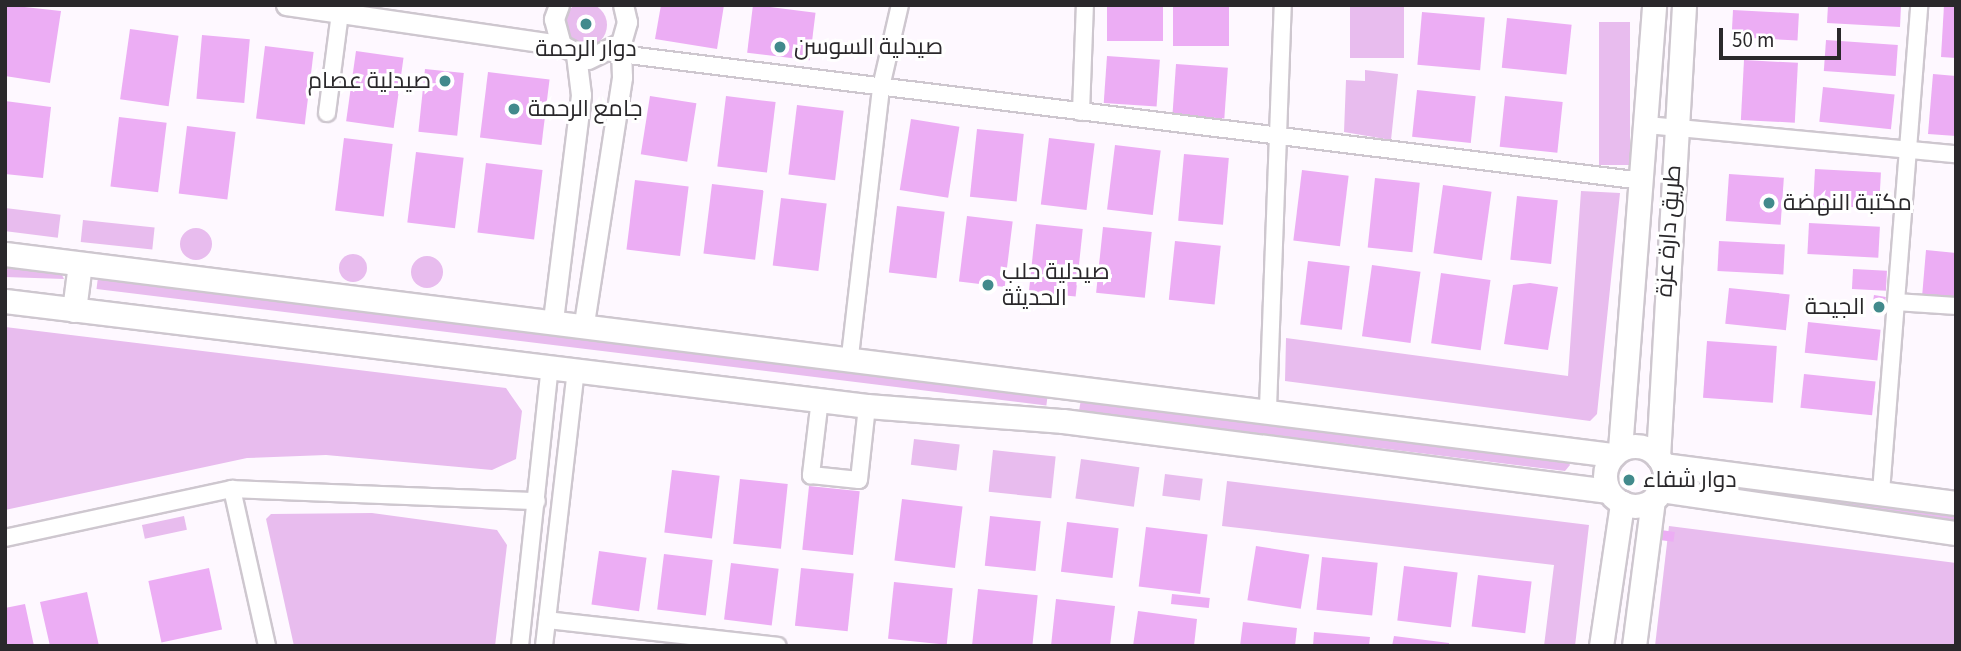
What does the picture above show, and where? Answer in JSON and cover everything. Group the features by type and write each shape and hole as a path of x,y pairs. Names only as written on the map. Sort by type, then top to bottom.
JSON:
{"main road":[{"path":"1601,646 1615,497 1605,473 1617,452 1643,181 1654,5"},
{"name":"طريق دارة عزة","path":"1660,461 1684,5"},
{"path":"5,254 584,323 1617,452 1644,447 1660,461 1956,503"},
{"path":"74,310 80,264"},
{"path":"5,301 867,406 1063,421 1615,497 1657,495 1956,533"},
{"path":"1063,421 1068,383"},
{"path":"1634,646 1660,461"}],"street":[{"path":"286,5 340,9 568,50 619,50 881,88 1643,181"},
{"path":"553,320 581,95 568,50 554,19 559,5"},
{"path":"850,356 881,88 900,5"},
{"path":"1081,112 1086,5"},
{"path":"1268,408 1283,5"},
{"path":"1881,492 1919,5"},
{"path":"584,323 625,7"},
{"path":"327,113 340,9"},
{"path":"1647,125 1956,153"},
{"path":"1896,302 1956,306"},
{"path":"520,646 550,367"},
{"path":"544,646 576,371"},
{"path":"820,399 811,475 859,480 867,406"},
{"path":"5,538 232,489 537,501"},
{"path":"232,489 267,646"},
{"path":"547,620 778,646"}],"shaded area":[{"path":"585,3 600,10 607,25 600,40 585,47 570,40 563,25 570,10"},
{"path":"1350,5 1404,5 1404,58 1350,58"},
{"path":"1599,22 1630,22 1630,165 1599,165"},
{"path":"1365,70 1398,74 1391,140 1344,132 1346,80 1365,81"},
{"path":"1581,191 1620,193 1597,414 1590,421 1285,381 1286,338 1568,376"},
{"path":"5,208 61,215 58,238 5,231"},
{"path":"83,220 155,228 152,249 81,242"},
{"path":"196,228 207,233 212,244 207,255 196,260 185,255 180,244 185,233"},
{"path":"353,254 363,258 367,268 363,278 353,282 343,278 339,268 343,258"},
{"path":"427,256 438,261 443,272 438,283 427,288 416,283 411,272 416,261"},
{"path":"5,266 61,273 64,279 5,277"},
{"path":"98,277 1048,394 1046,406 97,289"},
{"path":"5,327 506,388 522,411 516,459 492,470 326,455 247,458 5,510"},
{"path":"1081,399 1567,459 1570,465 1565,471 1079,411"},
{"path":"914,439 960,445 956,470 911,465"},
{"path":"993,450 1056,457 1051,498 989,492"},
{"path":"1081,459 1139,467 1134,507 1075,499"},
{"path":"1165,474 1203,479 1200,500 1162,496"},
{"path":"1684,478 1956,511 1954,524 1682,491"},
{"path":"1227,481 1589,525 1575,646 1544,646 1554,565 1222,526"},
{"path":"372,513 497,530 507,545 495,646 294,646 266,519 271,514"},
{"path":"184,516 187,530 145,539 142,525"},
{"path":"1669,526 1956,563 1956,646 1655,646"}],"building":[{"path":"6,5 61,11 50,83 5,76"},
{"path":"661,5 724,5 717,49 655,39"},
{"path":"753,5 816,13 810,60 747,53"},
{"path":"1107,5 1163,5 1163,41 1107,41"},
{"path":"1173,5 1229,5 1229,46 1173,46"},
{"path":"1828,5 1901,5 1900,27 1827,23"},
{"path":"1944,5 1956,5 1956,58 1941,57"},
{"path":"1733,10 1799,13 1797,40 1732,37"},
{"path":"1422,12 1485,17 1480,70 1417,65"},
{"path":"1507,18 1572,25 1566,75 1502,68"},
{"path":"130,29 179,36 169,106 120,99"},
{"path":"202,35 250,39 244,103 196,99"},
{"path":"1826,40 1898,45 1896,76 1824,71"},
{"path":"265,46 314,52 305,124 256,118"},
{"path":"356,51 404,58 394,128 346,121"},
{"path":"1107,56 1160,60 1157,107 1104,103"},
{"path":"1744,60 1798,63 1795,123 1741,120"},
{"path":"1176,64 1228,68 1224,119 1172,115"},
{"path":"425,69 464,73 457,136 418,132"},
{"name":"جامع الرحمة","path":"488,72 550,80 541,145 480,138"},
{"path":"1933,74 1956,76 1956,136 1928,134"},
{"path":"1823,87 1895,95 1891,129 1819,122"},
{"path":"1417,90 1476,96 1471,143 1412,137"},
{"path":"650,96 696,103 687,162 641,154"},
{"path":"726,96 776,102 767,173 717,166"},
{"path":"1505,96 1563,102 1557,153 1500,147"},
{"path":"5,101 51,107 43,178 5,174"},
{"path":"797,105 844,111 835,180 788,174"},
{"path":"119,117 167,123 158,192 110,186"},
{"path":"911,119 959,127 948,198 900,190"},
{"path":"187,126 236,132 227,199 179,193"},
{"path":"977,129 1024,134 1017,202 970,197"},
{"path":"344,138 393,144 384,216 335,210"},
{"path":"1049,138 1095,144 1086,210 1041,205"},
{"path":"1115,145 1161,151 1153,215 1107,210"},
{"path":"416,152 464,158 455,228 407,222"},
{"path":"1184,154 1229,158 1223,225 1178,221"},
{"path":"486,163 543,170 534,239 477,232"},
{"path":"1815,169 1881,172 1879,208 1813,205"},
{"path":"1302,170 1349,176 1340,246 1293,240"},
{"path":"1729,174 1784,178 1781,225 1726,221"},
{"path":"1375,178 1420,183 1412,252 1368,248"},
{"path":"635,180 689,187 680,256 626,249"},
{"path":"712,184 764,190 755,260 703,253"},
{"path":"1443,185 1492,192 1482,260 1433,253"},
{"path":"1517,196 1558,200 1551,264 1510,260"},
{"path":"781,198 827,204 818,271 773,265"},
{"path":"897,206 945,212 936,278 889,273"},
{"path":"967,216 1013,222 1005,287 959,282"},
{"path":"1809,223 1880,227 1878,258 1807,254"},
{"path":"1036,224 1083,229 1076,297 1029,292"},
{"path":"1103,227 1152,232 1145,298 1096,293"},
{"path":"1175,241 1221,246 1215,304 1169,300"},
{"path":"1719,241 1785,244 1783,274 1717,271"},
{"path":"1926,250 1956,253 1956,299 1922,297"},
{"path":"1308,261 1350,266 1342,330 1300,325"},
{"path":"1372,265 1421,272 1411,343 1362,336"},
{"path":"1853,269 1887,271 1886,291 1852,289"},
{"path":"1441,273 1491,280 1481,350 1431,343"},
{"path":"1530,283 1558,287 1548,350 1504,344 1513,285"},
{"path":"1729,288 1790,294 1786,330 1725,324"},
{"path":"1874,295 1886,297 1883,315 1871,313"},
{"path":"1808,322 1881,330 1877,360 1805,353"},
{"path":"1707,341 1777,346 1773,403 1703,398"},
{"path":"1804,374 1876,382 1872,415 1800,408"},
{"path":"672,470 720,476 712,538 664,533"},
{"path":"740,479 788,484 781,549 733,544"},
{"path":"809,486 860,491 853,555 802,550"},
{"path":"902,499 963,506 955,568 894,561"},
{"path":"990,516 1041,521 1035,571 985,566"},
{"path":"1067,522 1119,528 1113,578 1061,572"},
{"path":"1146,527 1208,535 1200,594 1139,587"},
{"path":"1661,530 1675,532 1673,542 1660,540"},
{"path":"1256,546 1309,554 1301,609 1247,600"},
{"path":"599,551 647,558 639,611 591,604"},
{"path":"664,554 713,560 706,616 657,610"},
{"path":"1322,557 1378,563 1372,616 1316,610"},
{"path":"731,563 779,569 772,625 724,620"},
{"path":"1404,566 1458,573 1451,627 1397,621"},
{"path":"209,568 222,630 161,643 148,581"},
{"path":"801,568 854,574 848,631 795,626"},
{"path":"1478,575 1532,582 1525,633 1472,627"},
{"path":"894,582 953,588 947,645 888,639"},
{"path":"978,589 1038,595 1032,646 972,646"},
{"path":"87,592 99,646 50,646 40,602"},
{"path":"1172,594 1210,598 1209,608 1171,604"},
{"path":"1056,599 1115,606 1110,646 1051,646"},
{"path":"25,604 34,646 5,646 5,608"},
{"path":"1138,611 1197,619 1194,646 1133,646"},
{"path":"1243,622 1297,628 1295,646 1240,646"},
{"path":"1314,632 1370,637 1369,646 1313,646"},
{"path":"1394,636 1449,643 1449,646 1392,646"}],"place":[{"name":"دوار الرحمة","path":"586,24"},
{"name":"صيدلية السوسن","path":"780,47"},
{"name":"صيدلية عصام","path":"445,81"},
{"name":"جامع الرحمة","path":"514,109"},
{"name":"مكتبة النهضة","path":"1769,203"},
{"name":"صيدلية حلب الحديثة","path":"988,285"},
{"name":"الجيحة","path":"1879,307"},
{"name":"دوار شفاء","path":"1629,480"}]}
